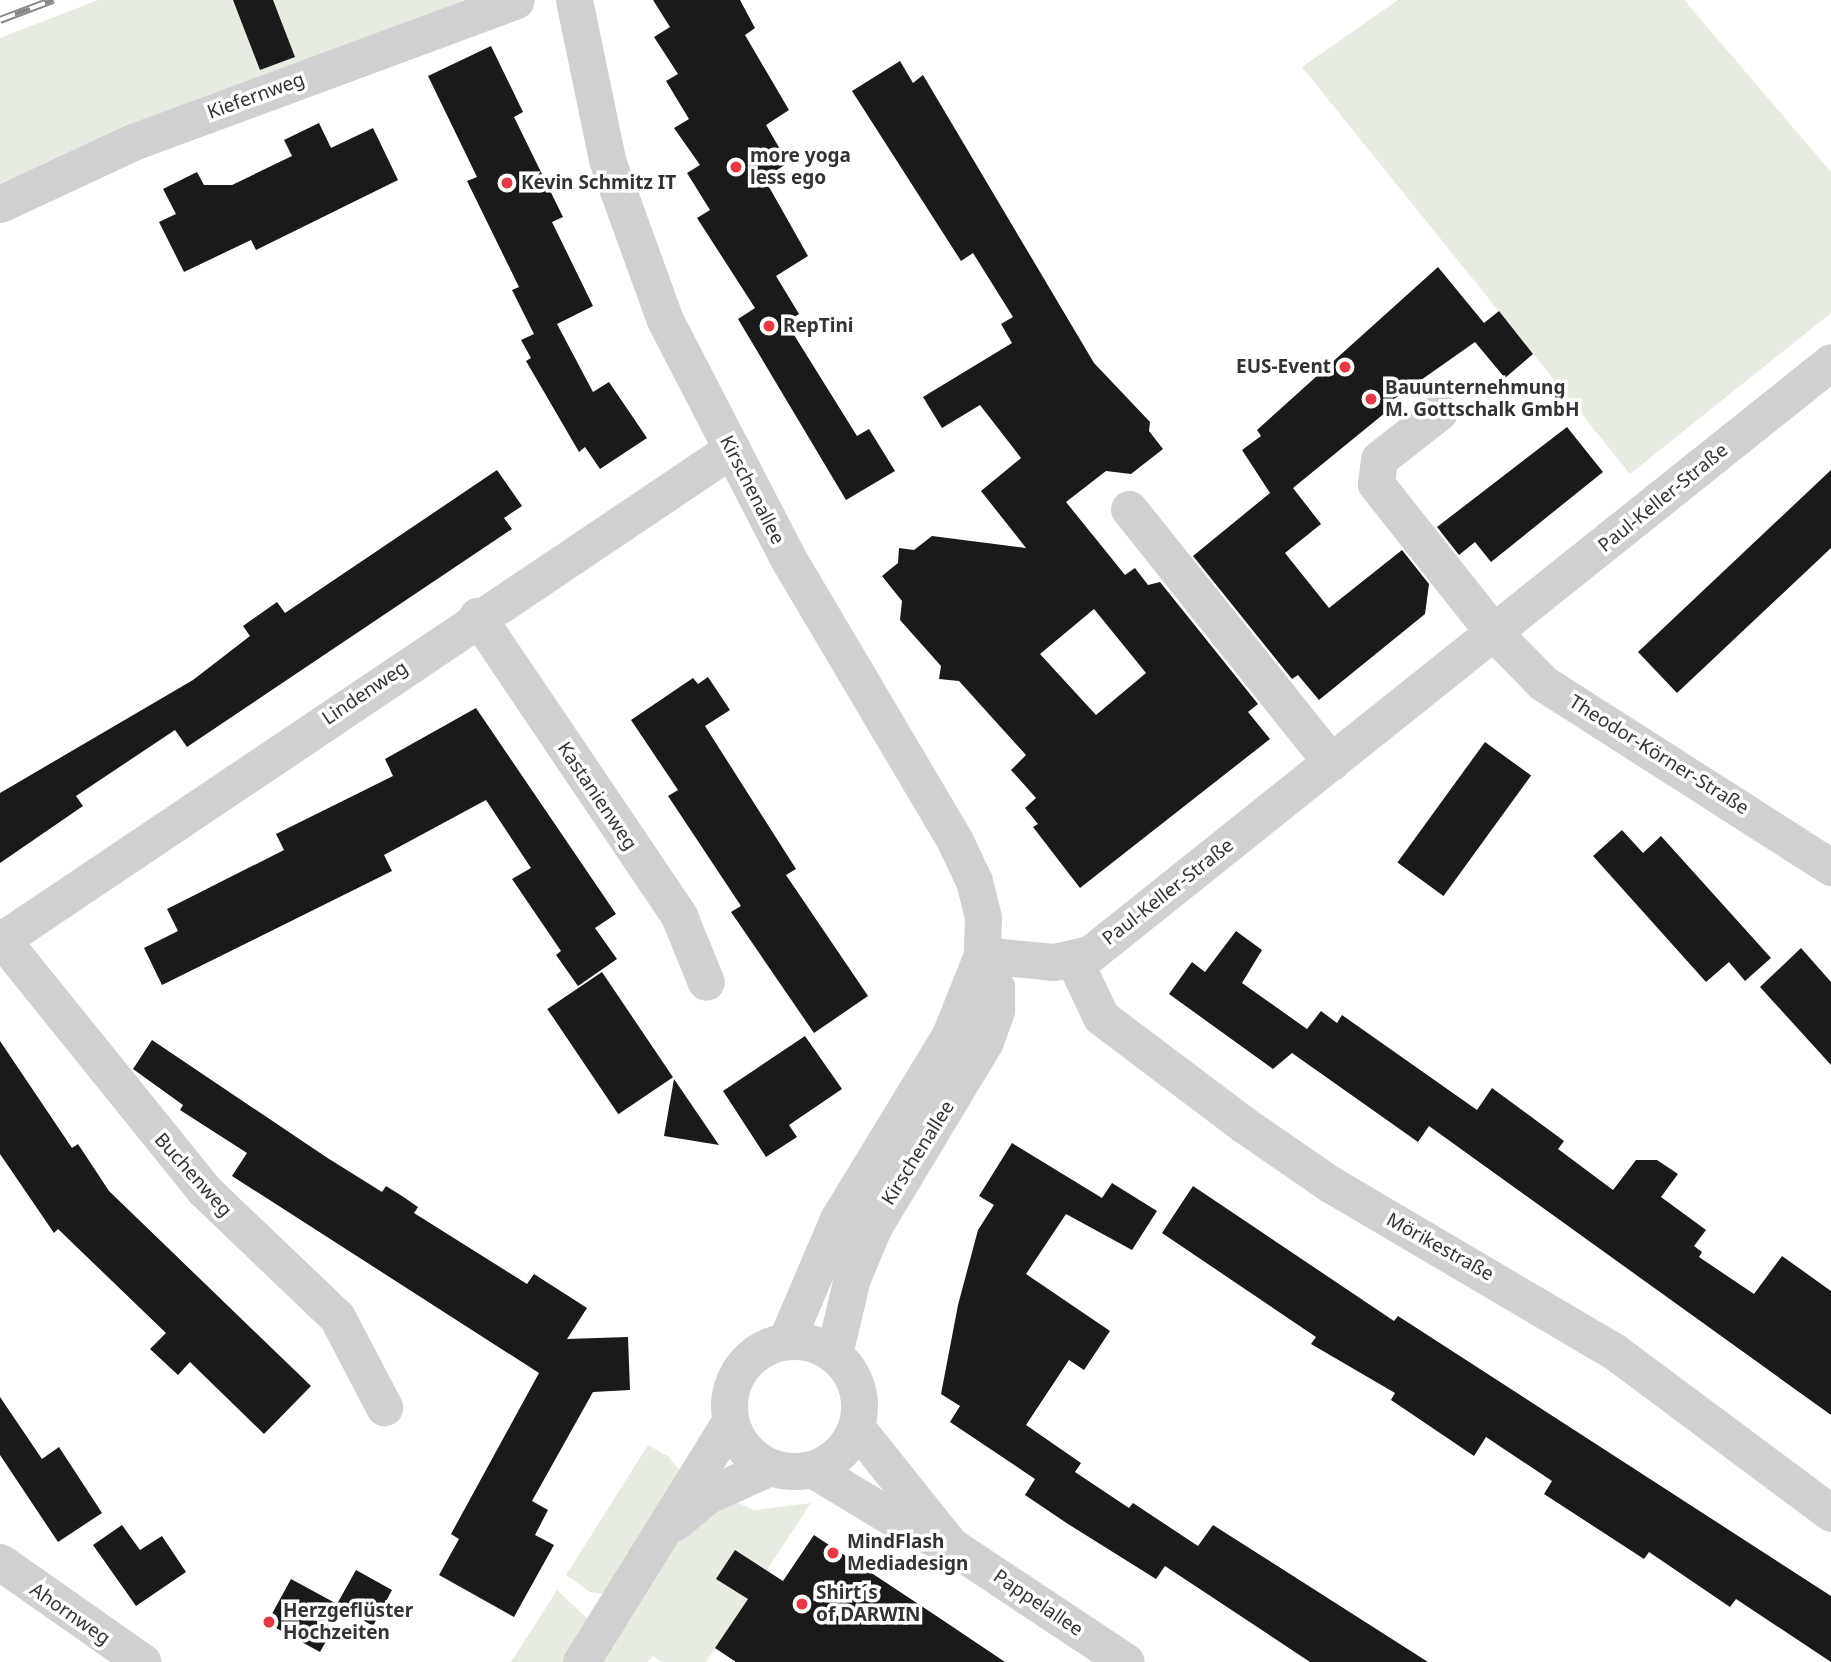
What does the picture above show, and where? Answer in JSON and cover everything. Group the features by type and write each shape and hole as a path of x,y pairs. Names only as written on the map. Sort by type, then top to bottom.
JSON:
{"street":[{"name":"Kiefernweg","path":"0,204 133,142 516,0"},
{"name":"Kirschenallee","path":"574,0 622,211 665,320 789,560 966,862 983,919 982,955 938,1058 817,1258 786,1341"},
{"name":"Paul-Keller-Straße","path":"982,955 1030,962 1074,960 1105,943 1495,634 1831,362"},
{"path":"1439,412 1379,459 1376,484 1495,634"},
{"name":"Lindenweg","path":"1,939 477,616 732,449"},
{"path":"1129,509 1331,762"},
{"name":"Kastanienweg","path":"477,616 679,916 706,982"},
{"name":"Theodor-Körner-Straße","path":"1495,634 1543,683 1831,867"},
{"name":"Buchenweg","path":"1,939 204,1190 337,1317 384,1407"},
{"name":"Kirschenallee","path":"834,1354 852,1278 869,1236 985,1041 996,1010 996,987 982,955"},
{"name":"Mörikestraße","path":"1074,960 1101,1017 1243,1124 1330,1184 1615,1352 1831,1513"},
{"path":"659,1537 706,1496 770,1467 812,1469 839,1453 856,1427 857,1387 834,1354 816,1344 786,1341 767,1346 743,1365 730,1391 730,1422 745,1449 770,1467"},
{"path":"581,1662 730,1422"},
{"name":"Pappelallee","path":"856,1427 950,1545"},
{"name":"Pappelallee","path":"812,1469 903,1524 950,1545 1126,1662"},
{"name":"Ahornweg","path":"0,1562 143,1662"}],"shaded area":[{"path":"98,0 464,0 0,187 0,38"},
{"path":"1398,0 1684,0 1831,172 1831,313 1630,474 1302,67"},
{"path":"648,1445 668,1456 681,1472 610,1595 590,1592 566,1575"},
{"path":"725,1496 753,1510 811,1503 706,1662 662,1662 653,1656 648,1662 597,1662 680,1529"},
{"path":"557,1590 591,1622 566,1662 511,1662"}],"building":[{"path":"233,0 273,0 295,57 260,70"},
{"path":"653,0 740,0 755,28 745,35 789,110 766,125 788,163 764,178 808,256 776,276 799,314 786,322 857,436 869,429 895,471 846,500 738,319 755,308 697,218 710,210 687,173 700,165 674,128 689,119 666,81 678,74 654,37 670,27"},
{"path":"491,46 523,112 514,117 563,217 552,222 593,306 557,324 593,392 609,382 647,438 600,469 585,447 579,452 526,361 531,358 521,340 534,334 512,290 519,287 467,181 477,177 428,76"},
{"path":"900,61 913,83 923,75 1094,363 1150,422 1149,431 1163,449 1131,474 1106,471 1066,502 1125,575 1135,568 1148,585 1160,582 1258,704 1248,712 1270,739 1080,888 1033,827 1038,824 1025,808 1036,798 1011,770 1026,755 959,681 939,679 941,666 900,620 902,601 882,576 898,563 899,548 914,550 932,536 1026,548 981,491 1021,458 980,405 942,428 923,397 1012,343 1001,324 1013,317 973,253 961,261 852,91","holes":["1094,609 1146,673 1096,715 1040,654"]},
{"path":"319,123 331,148 373,128 398,180 256,250 251,240 184,272 159,222 176,214 163,189 197,172 204,185 232,185 292,156 284,140"},
{"path":"1438,267 1484,323 1499,311 1533,354 1505,378 1475,342 1387,404 1391,408 1293,488 1321,524 1285,553 1329,608 1402,550 1429,584 1425,614 1319,700 1298,675 1292,679 1193,556 1270,493 1242,450 1261,436 1257,430"},
{"path":"1567,427 1603,472 1491,562 1475,542 1459,555 1437,527"},
{"path":"497,470 522,506 504,518 512,529 187,747 175,730 76,796 83,806 0,863 0,793 193,680 250,636 243,626 277,602 285,613"},
{"path":"1831,470 1831,548 1677,693 1638,652"},
{"path":"708,677 730,710 705,726 796,869 786,875 868,996 814,1033 731,912 741,906 668,796 678,790 631,720 693,678 698,684"},
{"path":"476,708 616,914 595,928 617,959 578,986 556,955 561,951 512,879 531,868 486,800 384,855 392,871 162,985 144,948 178,931 167,909 284,850 276,834 393,776 385,759"},
{"path":"1485,742 1531,776 1444,896 1397,863"},
{"path":"1622,830 1643,853 1661,836 1771,958 1745,981 1729,962 1706,982 1593,856"},
{"path":"1236,931 1262,950 1242,983 1307,1029 1321,1011 1337,1023 1342,1015 1477,1110 1492,1088 1564,1141 1558,1149 1613,1190 1636,1160 1657,1160 1678,1174 1661,1197 1706,1230 1694,1246 1702,1252 1699,1257 1754,1294 1782,1256 1831,1291 1831,1415 1429,1126 1418,1142 1292,1053 1273,1069 1169,994 1192,962 1205,972"},
{"path":"1801,948 1831,982 1831,1065 1760,987"},
{"path":"602,972 673,1077 618,1114 547,1009"},
{"path":"805,1036 842,1089 789,1125 797,1137 766,1157 723,1091"},
{"path":"152,1040 382,1192 386,1186 402,1196 418,1207 414,1213 527,1284 534,1274 587,1308 567,1339 628,1337 630,1390 593,1392 532,1501 548,1510 535,1535 554,1545 514,1617 439,1575 459,1539 451,1534 539,1373 232,1176 247,1153 180,1110 183,1105 133,1069"},
{"path":"0,1041 72,1148 78,1144 109,1191 311,1386 264,1434 190,1362 178,1375 150,1349 166,1333 58,1229 54,1233 0,1154"},
{"path":"674,1079 719,1145 664,1136"},
{"path":"1012,1143 1102,1198 1112,1183 1157,1211 1132,1250 1066,1214 1026,1274 1110,1331 1084,1370 1069,1360 1026,1425 1081,1463 1075,1472 1129,1508 1133,1503 1198,1546 1213,1525 1428,1662 1310,1662 1165,1566 1156,1579 1068,1524 1025,1495 1035,1479 950,1422 960,1406 941,1394 958,1305 978,1230 994,1205 979,1196"},
{"path":"1193,1186 1394,1321 1398,1316 1831,1596 1831,1662 1736,1599 1730,1607 1649,1552 1644,1559 1544,1494 1552,1481 1486,1437 1474,1456 1391,1400 1395,1393 1311,1344 1316,1337 1162,1233"},
{"path":"0,1397 42,1459 59,1447 102,1513 58,1542 0,1455"},
{"path":"122,1525 140,1550 162,1536 186,1572 136,1606 93,1545"},
{"path":"814,1535 1005,1662 736,1662 715,1648 748,1599 716,1579 735,1550 783,1581"},
{"path":"356,1570 392,1590 373,1626 344,1609 320,1652 267,1623 291,1579 337,1604"}],"railway":[{"path":"0,20 53,0"}],"place":[{"name":"more yoga less ego","path":"736,167"},
{"name":"Kevin Schmitz IT","path":"507,183"},
{"name":"RepTini","path":"769,326"},
{"name":"EUS-Event","path":"1345,367"},
{"name":"Bauunternehmung M. Gottschalk GmbH","path":"1371,399"},
{"name":"MindFlash Mediadesign","path":"833,1553"},
{"name":"Shirt´s of DARWIN","path":"802,1604"},
{"name":"Herzgeflüster Hochzeiten","path":"269,1622"}]}
